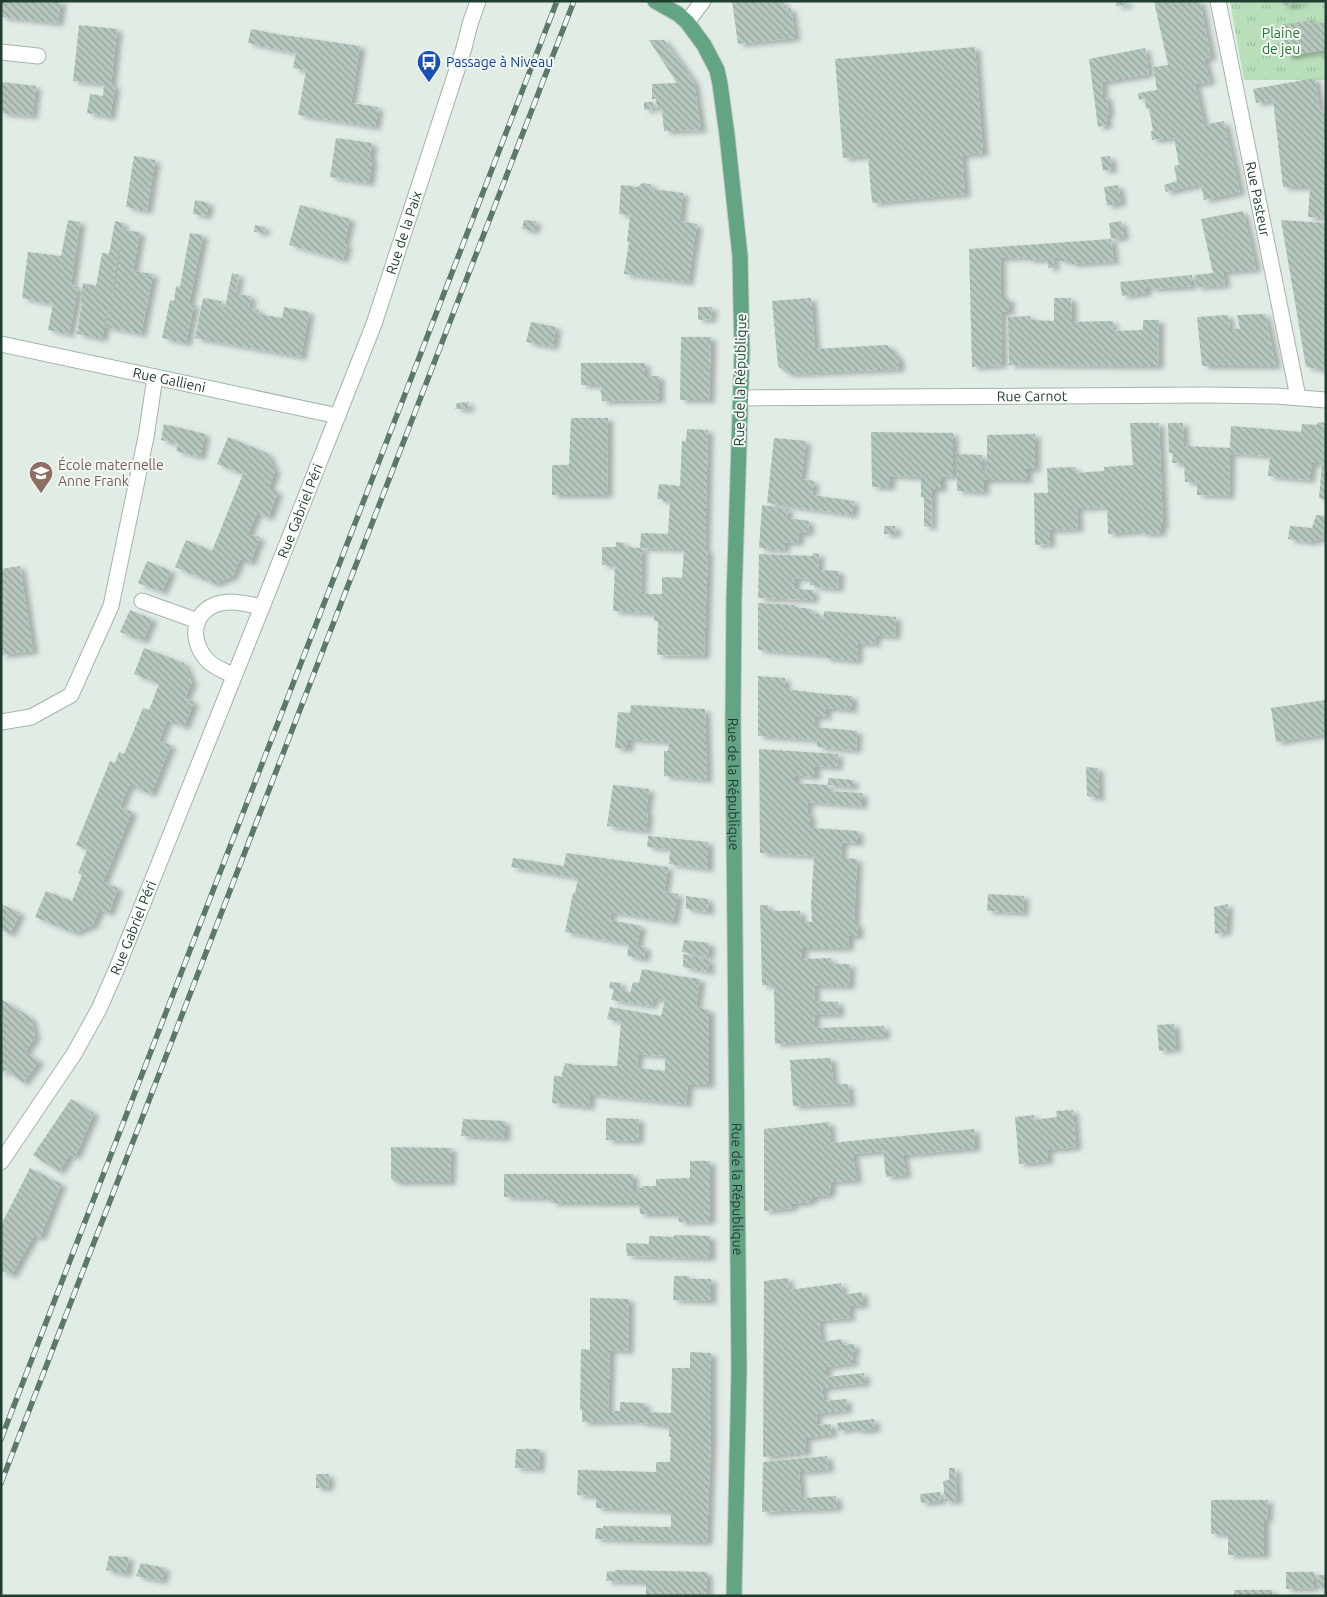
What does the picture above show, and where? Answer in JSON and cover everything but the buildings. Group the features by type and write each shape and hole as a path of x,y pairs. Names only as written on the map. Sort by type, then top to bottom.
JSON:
{"main road":[{"name":"Rue de la République","path":"655,1 678,14 687,22 712,58 717,70 735,198 740,256 742,352 734,599 733,711 739,1370 734,1596"}],"street":[{"name":"Rue de la Paix","path":"464,48 467,1"},
{"name":"Rue de la Paix","path":"338,416 374,324 478,1"},
{"path":"687,22 703,1"},
{"name":"Rue Pasteur","path":"1218,1 1298,397"},
{"path":"1,52 38,56"},
{"name":"Rue Gallieni","path":"1,344 338,416"},
{"path":"1,722 31,717 71,695 111,606 146,437 154,377"},
{"name":"Rue Carnot","path":"740,398 1184,395 1298,397 1326,400"},
{"name":"Rue Gabriel Péri","path":"1,1162 74,1054 99,1009 338,416"},
{"path":"142,601 198,621"},
{"path":"234,676 208,661 199,647 195,631 198,621 205,610 214,605 230,602 262,607"}],"green space":[{"name":"Plaine de jeu","path":"1230,1 1326,1 1326,80 1244,80"}],"railway":[{"path":"1,1439 557,1"},
{"path":"1,1483 574,1"}],"place":[{"name":"Passage à Niveau","path":"429,83"},
{"name":"École maternelle Anne Frank","path":"41,494"}]}
